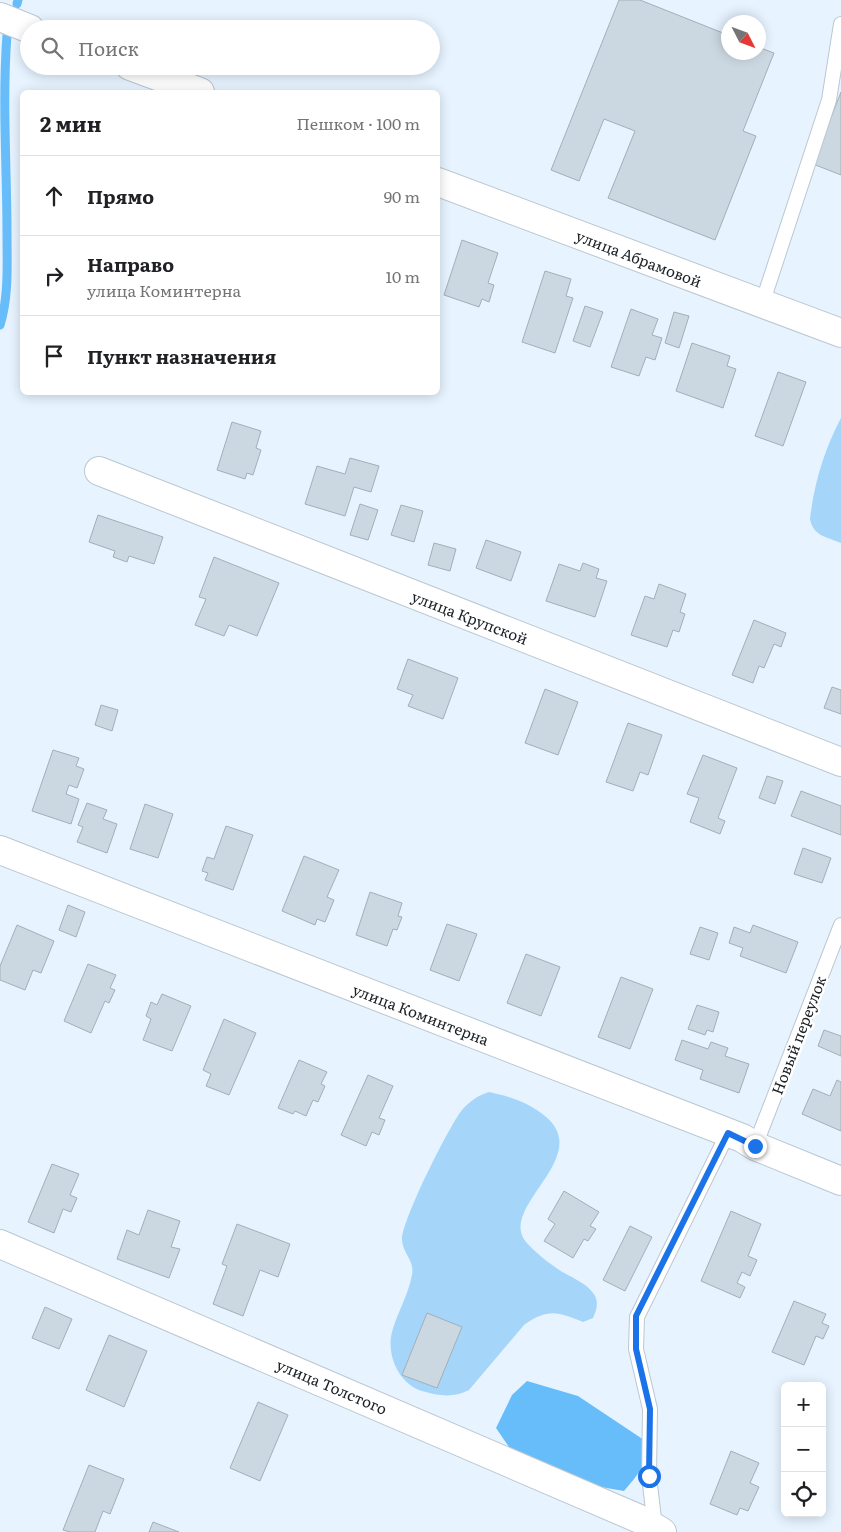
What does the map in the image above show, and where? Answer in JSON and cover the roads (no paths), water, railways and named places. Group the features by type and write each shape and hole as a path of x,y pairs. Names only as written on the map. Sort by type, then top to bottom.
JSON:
{"street":[{"path":"0,17 20,25"},
{"path":"154,75 195,90"},
{"name":"улица Абрамовой","path":"440,183 841,333"},
{"name":"улица Крупской","path":"99,471 841,762"},
{"name":"улица Коминтерна","path":"0,850 728,1133 841,1181"},
{"name":"улица Толстого","path":"0,1244 642,1520 658,1530"}],"lane":[{"path":"762,304 829,100 841,24"},
{"name":"Новый переулок","path":"755,1146 841,925"},
{"path":"658,1530 649,1476 650,1409 636,1349 636,1316 728,1133"}],"waterway":[{"path":"17,4 18,0"},
{"path":"0,325 5,303 7,268 5,110 7,35"}]}
